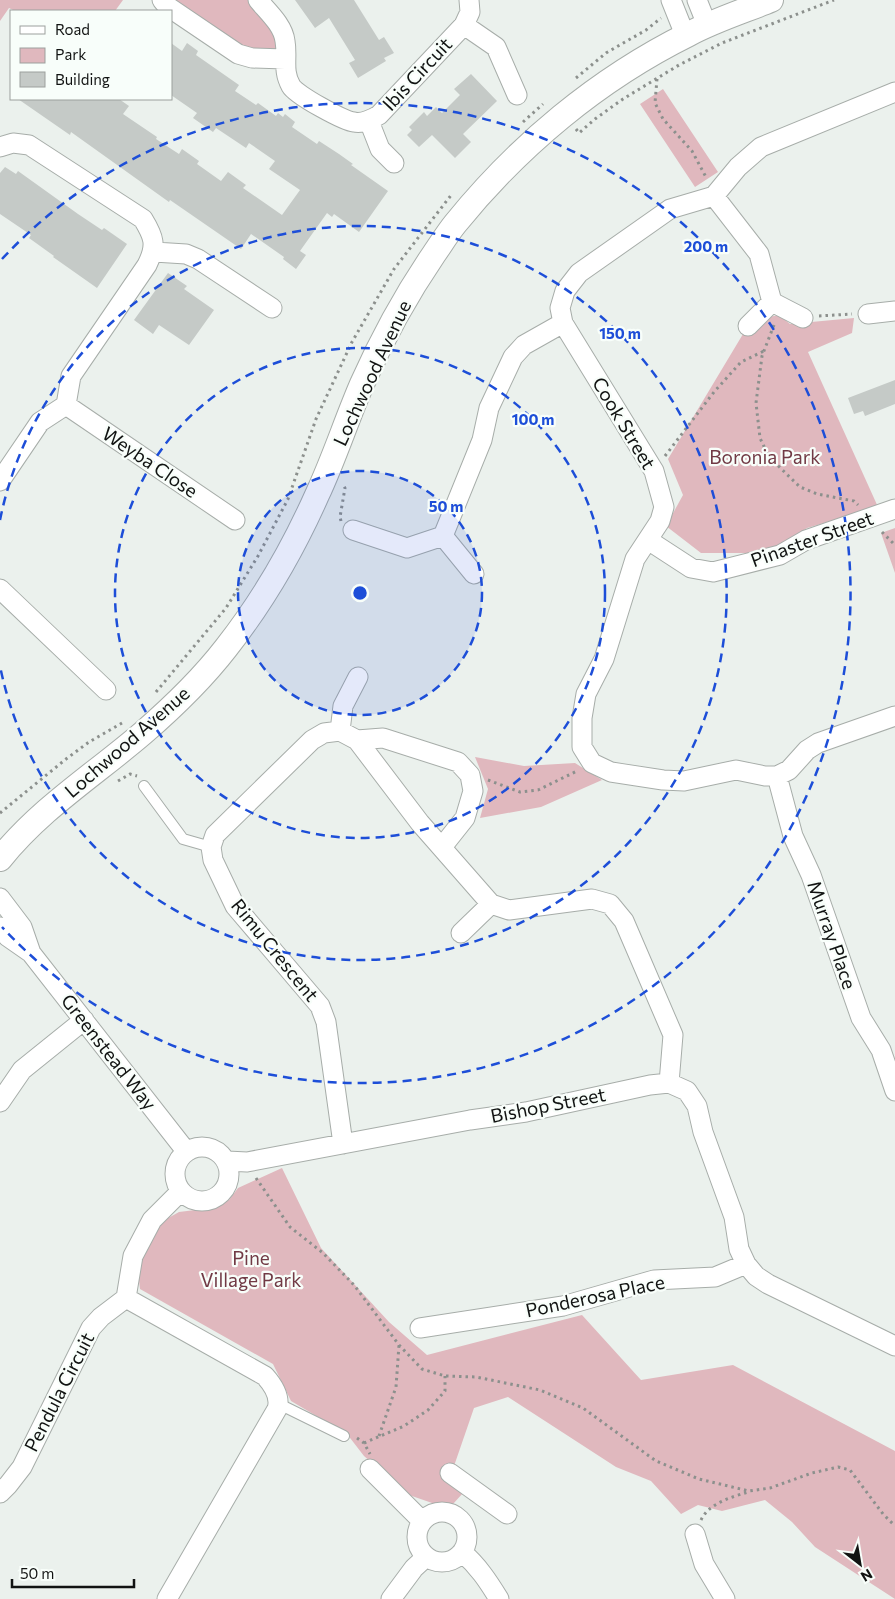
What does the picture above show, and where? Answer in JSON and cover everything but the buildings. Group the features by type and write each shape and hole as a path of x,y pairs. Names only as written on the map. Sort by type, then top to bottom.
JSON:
{"street":[{"path":"162,0 166,6 238,54 252,58 285,59"},
{"name":"Ibis Circuit","path":"258,0 280,26 286,40 285,72 292,88 303,98 354,122 369,120 379,115 464,25 470,12 469,0"},
{"path":"697,0 707,25"},
{"name":"Lochwood Avenue","path":"0,859 39,816 142,734 185,694 226,648 264,595 293,545 318,494 362,384 391,324 418,278 454,224 508,163 563,114 627,69 685,35 771,0"},
{"path":"673,6 685,35"},
{"name":"Ibis Circuit","path":"464,25 496,47 517,95"},
{"path":"353,530 407,548 443,536 482,440 489,408 513,358 524,345 563,323 560,308 565,291 579,273 670,209 714,196 738,167 761,147 895,92"},
{"name":"Ibis Circuit","path":"369,120 380,149 394,163"},
{"path":"0,147 13,142 30,145 142,219 152,234 154,252 71,376 66,405 40,422 0,481"},
{"path":"714,196 759,254 772,302 803,318"},
{"path":"154,252 186,254 198,259 272,308"},
{"path":"748,326 772,302"},
{"path":"868,314 895,311"},
{"name":"Cook Street","path":"563,323 654,471 664,506 660,521 635,559 604,659 586,694 582,718 582,747 592,763"},
{"name":"Weyba Close","path":"66,405 235,520"},
{"name":"Pinaster Street","path":"648,540 692,568 713,572 780,555 806,540 895,509"},
{"path":"443,536 474,574"},
{"path":"0,590 106,690"},
{"path":"340,731 343,706 358,677"},
{"path":"592,763 611,772 663,780 684,781 736,770 765,776 777,776 789,770 807,750 818,743 895,716"},
{"path":"210,848 215,835 312,740 324,733 340,731 357,740 420,822 491,904 509,910 592,898 610,904 624,921 673,1034 669,1083 687,1091 697,1106 703,1132 734,1217 739,1249 746,1264 756,1276 768,1284 895,1346"},
{"path":"357,740 383,738 458,762 470,774 473,791 465,818 442,848"},
{"name":"Murray Place","path":"777,776 793,836 811,875 861,1018 882,1050 895,1091"},
{"name":"Lochwood Avenue","path":"0,834 39,816"},
{"name":"Rimu Crescent","path":"210,848 213,860 235,906 320,1006 326,1022 343,1144"},
{"name":"Greenstead Way","path":"0,898 22,927 31,953"},
{"path":"461,933 491,904"},
{"name":"Greenstead Way","path":"0,928 8,937 31,953 186,1151"},
{"path":"0,1102 22,1070 84,1020"},
{"name":"Bishop Street","path":"227,1161 247,1162 470,1120 526,1112 650,1084 669,1083"},
{"path":"204,1146 213,1148 227,1161 229,1181 217,1197 208,1201 198,1201 188,1198 180,1191 175,1181 174,1170 178,1160 186,1151 194,1147 204,1146"},
{"path":"167,1599 279,1404 274,1389 265,1376 126,1298 133,1256 152,1220 180,1191"},
{"name":"Ponderosa Place","path":"420,1328 563,1306 654,1280 715,1277 746,1264"},
{"name":"Pendula Circuit","path":"0,1493 22,1467 85,1337 101,1316 126,1298"},
{"path":"370,1469 422,1521"},
{"path":"450,1474 507,1514"},
{"path":"463,1523 483,1497"},
{"path":"443,1512 451,1514 463,1523 467,1534 467,1541 462,1552 456,1558 449,1561 441,1562 426,1557 417,1540 422,1521 435,1513 443,1512"},
{"path":"695,1534 704,1564 725,1599"},
{"path":"462,1552 474,1562 486,1577 499,1599"},
{"path":"391,1599 414,1568 426,1557"}],"lane":[{"path":"144,786 182,839 210,848"},
{"path":"279,1404 344,1436"}],"path":[{"path":"522,122 551,99 579,133 623,99 722,43 834,0"},
{"path":"572,82 606,53 646,30 663,17 673,6"},
{"path":"657,79 655,103 663,119 692,151 703,169 714,196"},
{"path":"152,697 226,608 254,563 288,499 316,419 352,342 394,269 443,204 456,190"},
{"path":"772,302 774,326 762,356 756,403 760,438 769,456 800,486 817,494 854,501 895,545"},
{"path":"803,318 838,314 868,314"},
{"path":"654,471 714,392 741,362 764,351"},
{"path":"330,463 345,488 340,517 343,526 353,530"},
{"path":"0,813 66,759 122,723"},
{"path":"470,774 520,792 538,790 592,763"},
{"path":"247,1162 263,1190 290,1227 323,1253 354,1285 399,1345 422,1369 445,1376 476,1377 540,1390 583,1408 656,1461 700,1479 748,1491"},
{"path":"378,1437 396,1387 399,1345"},
{"path":"364,1443 404,1426 428,1410 445,1391 445,1376"},
{"path":"695,1534 703,1516 722,1501 748,1491 770,1488 838,1466 850,1470 883,1514 895,1526"}],"green space":[{"path":"0,0 123,0 116,10 13,10 9,8 0,21"},
{"path":"162,0 258,0 285,59 252,58"},
{"path":"663,89 718,172 695,187 640,104"},
{"name":"Boronia Park","path":"779,315 790,324 854,318 852,333 808,352 878,507 807,528 779,546 754,553 701,553 666,526 683,495 668,459 743,334 764,318"},
{"path":"895,528 895,573 881,533"},
{"path":"475,757 524,766 575,763 602,780 541,807 480,818 488,789"},
{"name":"Pine Village Park","path":"282,1168 321,1248 389,1322 427,1355 582,1315 641,1380 733,1365 895,1451 895,1599 815,1547 792,1522 765,1500 722,1511 698,1505 681,1514 651,1481 616,1467 508,1397 474,1408 454,1466 463,1493 453,1504 435,1504 409,1495 364,1456 347,1434 291,1401 273,1364 140,1289 138,1271 144,1249 161,1222 179,1212 195,1210 229,1200 238,1188"}]}
